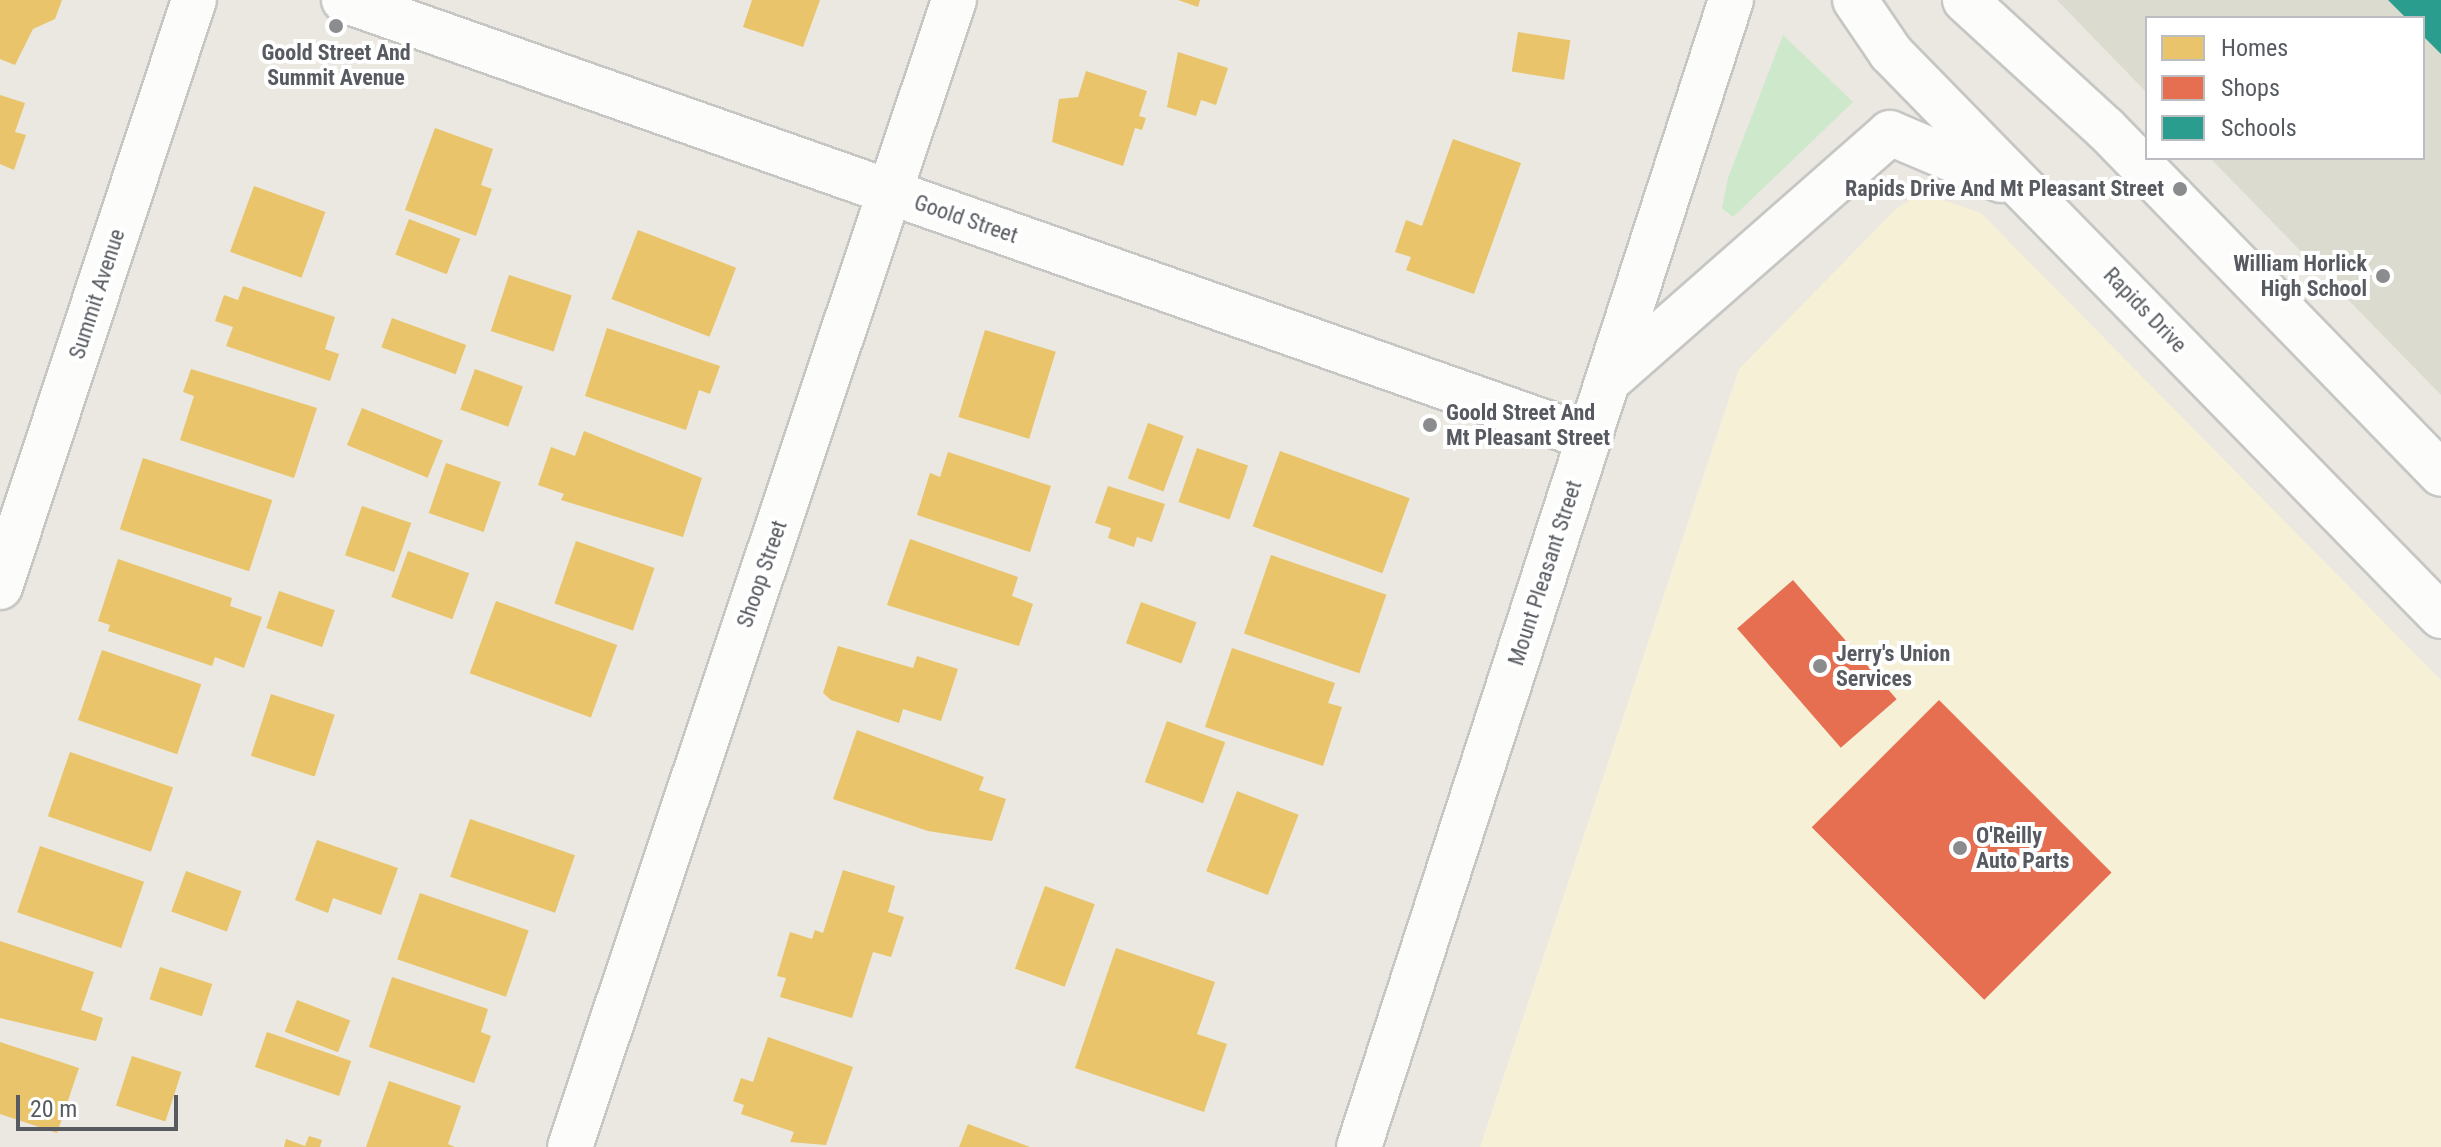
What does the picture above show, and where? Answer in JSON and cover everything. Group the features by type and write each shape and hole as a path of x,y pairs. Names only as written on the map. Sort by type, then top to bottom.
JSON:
{"street":[{"name":"Summit Avenue","path":"0,587 194,0"},
{"name":"Goold Street","path":"344,0 1589,438"},
{"name":"Shoop Street","path":"570,1147 954,0"},
{"name":"Mount Pleasant Street","path":"1359,1147 1731,0"},
{"name":"Rapids Drive","path":"1855,0 1891,53 2441,616"},
{"path":"1965,0 2106,129 2441,474"},
{"path":"1607,381 1890,133 2035,197"}],"shaded area":[{"name":"William Horlick High School","path":"2057,0 2441,0 2441,395 2212,160 2425,160 2425,16 2145,16 2145,91"},
{"path":"1922,193 1981,213 2441,680 2441,1147 1480,1147 1739,369 1897,208"}],"green space":[{"path":"1783,35 1853,102 1733,217 1722,208 1728,178"}],"building: Homes":[{"path":"0,0 62,0 55,19 33,29 15,65 0,59"},
{"path":"752,0 820,0 803,47 743,27"},
{"path":"1178,0 1200,0 1198,7"},
{"path":"1518,32 1570,40 1564,80 1512,72"},
{"path":"1178,52 1228,68 1216,105 1201,100 1196,116 1167,107"},
{"path":"1086,71 1147,91 1139,116 1146,118 1142,130 1135,128 1123,166 1052,142 1059,99 1078,97"},
{"path":"0,95 25,103 15,132 26,135 14,170 0,164"},
{"path":"435,128 493,149 481,185 492,189 476,236 405,210"},
{"path":"1453,139 1521,163 1474,294 1406,270 1411,257 1395,252 1406,220 1422,226"},
{"path":"254,186 325,212 301,278 230,252"},
{"path":"409,219 460,239 447,274 395,254"},
{"path":"638,230 736,268 710,337 611,299"},
{"path":"509,275 572,295 554,352 491,331"},
{"path":"243,286 335,317 325,349 339,354 330,381 226,346 233,327 215,321 224,295 238,300"},
{"path":"392,318 466,345 456,374 381,347"},
{"path":"607,328 720,366 710,394 699,390 686,430 585,396"},
{"path":"985,330 1056,352 1029,439 958,417"},
{"path":"191,369 317,408 294,478 180,440 194,396 183,392"},
{"path":"475,369 523,386 508,427 460,409"},
{"path":"362,408 443,441 428,478 347,445"},
{"path":"1148,423 1184,436 1164,491 1128,478"},
{"path":"584,431 702,478 683,537 561,500 564,494 538,485 551,447 575,456"},
{"path":"1197,448 1248,466 1230,519 1178,502"},
{"path":"1280,451 1410,498 1382,573 1253,526"},
{"path":"948,452 1051,486 1030,552 917,515 930,473 940,477"},
{"path":"143,458 272,500 249,571 120,529"},
{"path":"446,463 501,482 484,532 429,513"},
{"path":"1108,486 1165,504 1152,542 1137,537 1134,547 1108,538 1111,528 1095,523"},
{"path":"362,506 411,523 394,572 345,555"},
{"path":"910,539 1018,577 1012,596 1033,604 1019,646 887,605"},
{"path":"576,541 654,568 633,630 555,603"},
{"path":"408,551 469,573 452,619 391,597"},
{"path":"1271,555 1386,595 1359,673 1244,633"},
{"path":"118,559 232,598 230,606 262,617 244,668 215,657 212,666 108,631 110,625 98,621"},
{"path":"279,591 335,610 322,647 266,628"},
{"path":"496,601 617,645 591,717 470,673"},
{"path":"1141,602 1196,622 1181,664 1126,643"},
{"path":"838,646 913,668 917,656 958,669 941,721 903,709 899,723 831,700 823,693"},
{"path":"1232,648 1335,683 1328,703 1342,707 1323,766 1205,727"},
{"path":"102,650 201,684 177,754 78,720"},
{"path":"271,694 335,715 315,777 251,756"},
{"path":"1167,721 1225,742 1203,803 1145,782"},
{"path":"857,730 984,777 979,790 1006,799 992,841 928,831 833,799"},
{"path":"70,752 173,787 151,852 48,816"},
{"path":"1237,791 1299,815 1268,895 1206,871"},
{"path":"470,819 575,855 555,913 450,877"},
{"path":"317,840 398,868 381,915 333,898 328,913 295,900"},
{"path":"40,846 144,882 121,948 17,912"},
{"path":"843,870 895,886 888,912 904,917 891,957 873,952 852,1018 780,997 786,978 777,976 790,932 812,939 815,930 823,933"},
{"path":"186,871 241,891 227,932 171,911"},
{"path":"1045,886 1095,904 1065,987 1015,969"},
{"path":"420,893 529,930 506,997 397,959"},
{"path":"0,941 94,972 81,1010 103,1018 96,1041 0,1018"},
{"path":"1116,948 1215,982 1197,1034 1227,1044 1204,1112 1075,1068"},
{"path":"160,967 212,984 202,1016 149,999"},
{"path":"392,977 488,1009 481,1032 491,1036 474,1083 369,1047"},
{"path":"297,1000 350,1020 338,1052 285,1032"},
{"path":"267,1032 351,1061 339,1096 255,1067"},
{"path":"768,1037 853,1067 826,1145 790,1142 794,1132 741,1114 744,1105 733,1101 741,1078 753,1082"},
{"path":"0,1042 79,1068 57,1133 0,1114"},
{"path":"132,1056 181,1072 165,1122 116,1105"},
{"path":"389,1081 461,1106 448,1144 455,1147 366,1147"},
{"path":"968,1124 1030,1147 959,1147"},
{"path":"309,1136 322,1140 320,1147 284,1147 286,1139 305,1146"}],"building: Shops":[{"name":"Jerry's Union Services","path":"1793,580 1897,699 1841,748 1737,629"},
{"name":"O'Reilly Auto Parts","path":"1939,700 2112,873 1984,1000 1812,827"}],"building: Schools":[{"path":"2388,0 2441,0 2441,54 2425,38 2425,16 2404,16"}],"place":[{"name":"Goold Street And Summit Avenue","path":"336,26"},
{"name":"Rapids Drive And Mt Pleasant Street","path":"2180,189"},
{"name":"William Horlick High School","path":"2383,276"},
{"name":"Goold Street And Mt Pleasant Street","path":"1430,425"},
{"name":"Jerry's Union Services","path":"1820,666"},
{"name":"O'Reilly Auto Parts","path":"1960,848"}]}
